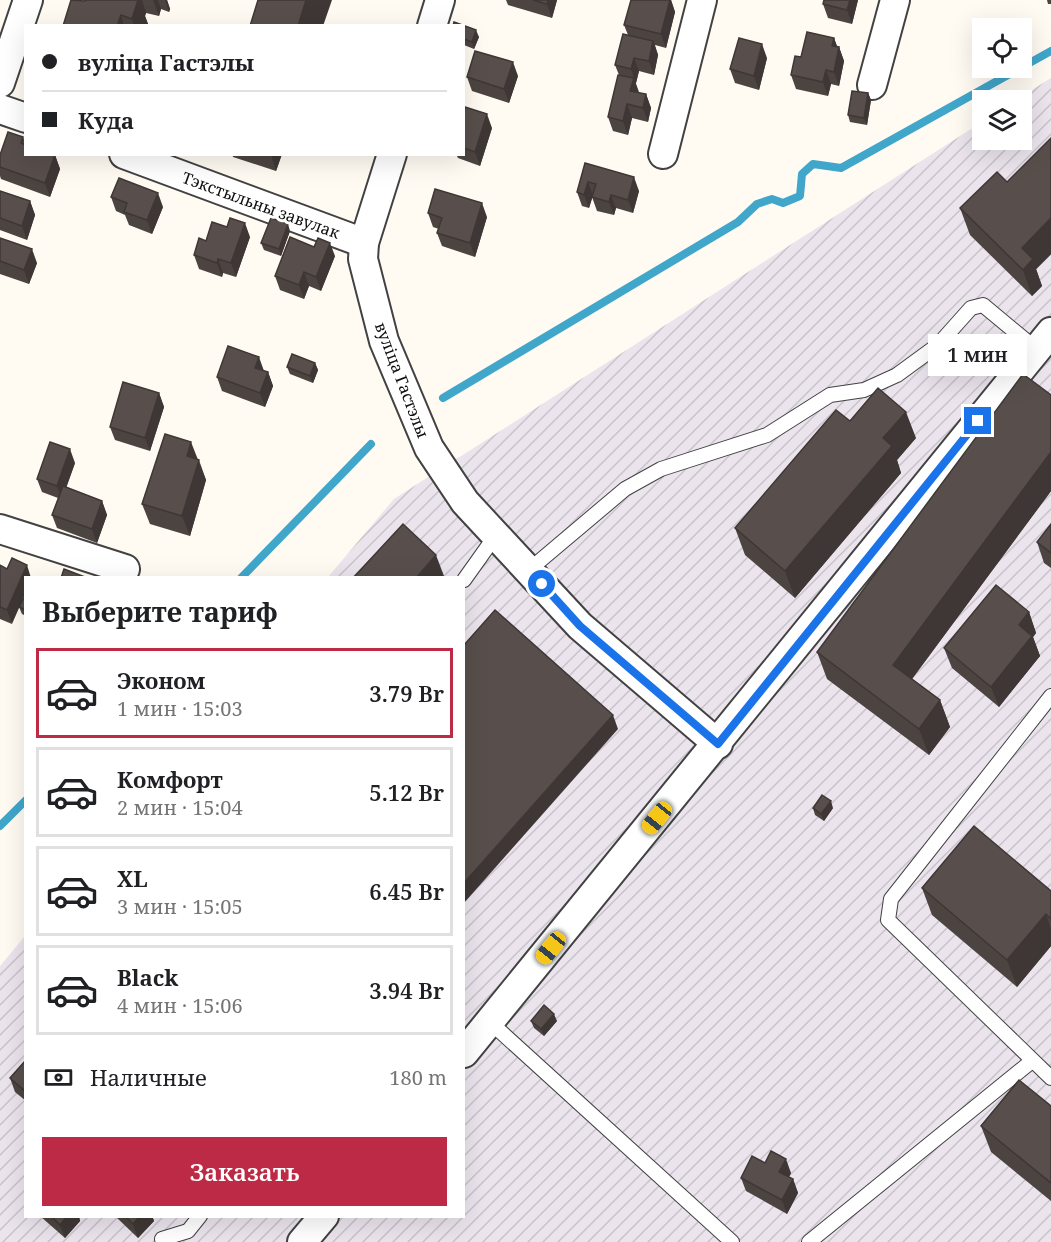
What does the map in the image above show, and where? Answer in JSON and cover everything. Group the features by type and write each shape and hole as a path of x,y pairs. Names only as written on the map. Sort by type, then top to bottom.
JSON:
{"street":[{"path":"0,83 28,0"},
{"path":"433,24 440,0"},
{"path":"663,154 702,0"},
{"path":"872,85 895,0"},
{"path":"0,109 24,117"},
{"name":"Тэкстыльны завулак","path":"129,156 364,243"},
{"name":"вуліца Гастэлы","path":"391,156 364,243 363,259 384,341 429,448 465,502 580,626 718,744"},
{"path":"465,1052 1044,341"},
{"path":"0,529 125,569"},
{"path":"302,1242 322,1218"}],"lane":[{"path":"529,570 625,489 661,469 767,435 830,395 864,390 897,375 938,345 971,308 983,305 1044,341"},
{"path":"465,579 496,535"},
{"path":"1051,696 891,900 888,920 1051,1078"},
{"path":"490,1022 732,1242"},
{"path":"809,1242 1032,1061"},
{"path":"162,1239 188,1231 198,1218"}],"shaded area":[{"path":"1051,78 1051,1242 0,1242 0,966 24,937 24,1218 465,1218 465,576 329,576 394,499 972,128 972,150 1032,150 1032,90"}],"building":[{"path":"71,0 138,0 132,19 121,15 118,24 64,24"},
{"path":"258,0 306,0 299,24 251,24"},
{"path":"533,0 548,0 547,4"},
{"path":"631,0 670,0 661,34 624,25"},
{"path":"824,0 850,0 847,10 823,4"},
{"path":"465,26 476,30 472,42 465,39"},
{"path":"807,32 834,38 832,46 839,47 834,72 826,70 823,82 791,75 795,56 801,57"},
{"path":"623,34 653,41 649,61 634,58 631,69 615,65"},
{"path":"739,38 762,44 754,76 730,69"},
{"path":"475,51 513,62 504,89 467,77"},
{"path":"618,75 634,78 630,91 646,94 643,108 627,104 623,121 608,117"},
{"path":"852,91 868,93 864,118 848,115"},
{"path":"465,107 487,114 475,152 465,148"},
{"path":"8,132 23,137 21,143 24,144 24,156 55,156 45,183 0,167 0,155"},
{"path":"1051,138 1051,218 1022,248 1033,259 1023,270 960,208 997,172 1007,182"},
{"path":"585,163 634,177 628,200 611,195 609,202 592,197 596,184 588,182 584,195 577,192"},
{"path":"119,178 158,193 147,220 124,212 127,203 111,197"},
{"path":"435,189 482,203 470,243 437,233 442,218 428,213"},
{"path":"0,191 30,201 22,226 0,218"},
{"path":"230,218 245,223 231,263 218,259 217,263 194,255 199,238 206,241 212,222 227,227"},
{"path":"271,218 288,224 279,249 261,243"},
{"path":"290,237 314,247 318,238 330,243 316,277 304,272 299,285 275,276"},
{"path":"0,238 32,249 24,270 0,261"},
{"path":"228,346 259,357 255,368 268,372 260,393 217,377"},
{"path":"292,354 315,363 310,376 287,367"},
{"path":"1023,374 1051,395 1051,452 893,665 940,700 919,729 817,652"},
{"path":"123,382 159,393 145,438 110,427"},
{"path":"878,388 906,412 883,438 892,446 785,571 735,528 836,410 850,421"},
{"path":"165,434 191,442 187,456 199,460 182,516 142,504"},
{"path":"50,442 70,449 57,486 37,479"},
{"path":"63,486 102,501 92,529 52,515"},
{"path":"403,524 436,555 418,576 355,576"},
{"path":"1051,524 1051,553 1037,542"},
{"path":"12,558 27,565 7,610 0,607 0,565 7,569"},
{"path":"64,569 82,576 62,576"},
{"path":"996,585 1029,612 1019,625 1032,636 991,687 944,648"},
{"path":"24,598 24,609 19,607"},
{"path":"495,610 613,715 465,882 465,644"},
{"path":"822,795 831,801 821,814 813,808"},
{"path":"974,826 1051,891 1051,919 1046,914 1007,960 922,888"},
{"path":"544,1005 554,1014 541,1029 531,1021"},
{"path":"24,1062 24,1090 10,1078"},
{"path":"1019,1080 1051,1106 1051,1183 981,1126"},
{"path":"771,1151 786,1159 779,1172 793,1179 782,1200 741,1178 752,1156 765,1163"},
{"path":"53,1218 65,1218 60,1225"},
{"path":"127,1218 138,1218 133,1224"}],"waterway":[{"path":"443,398 738,222 757,204 772,199 783,203 800,196 802,174 813,164 841,168 1051,51"},
{"path":"243,576 371,444"},
{"path":"0,826 24,802"}],"route":[{"path":"542,584 580,626 718,744 978,421"}]}
